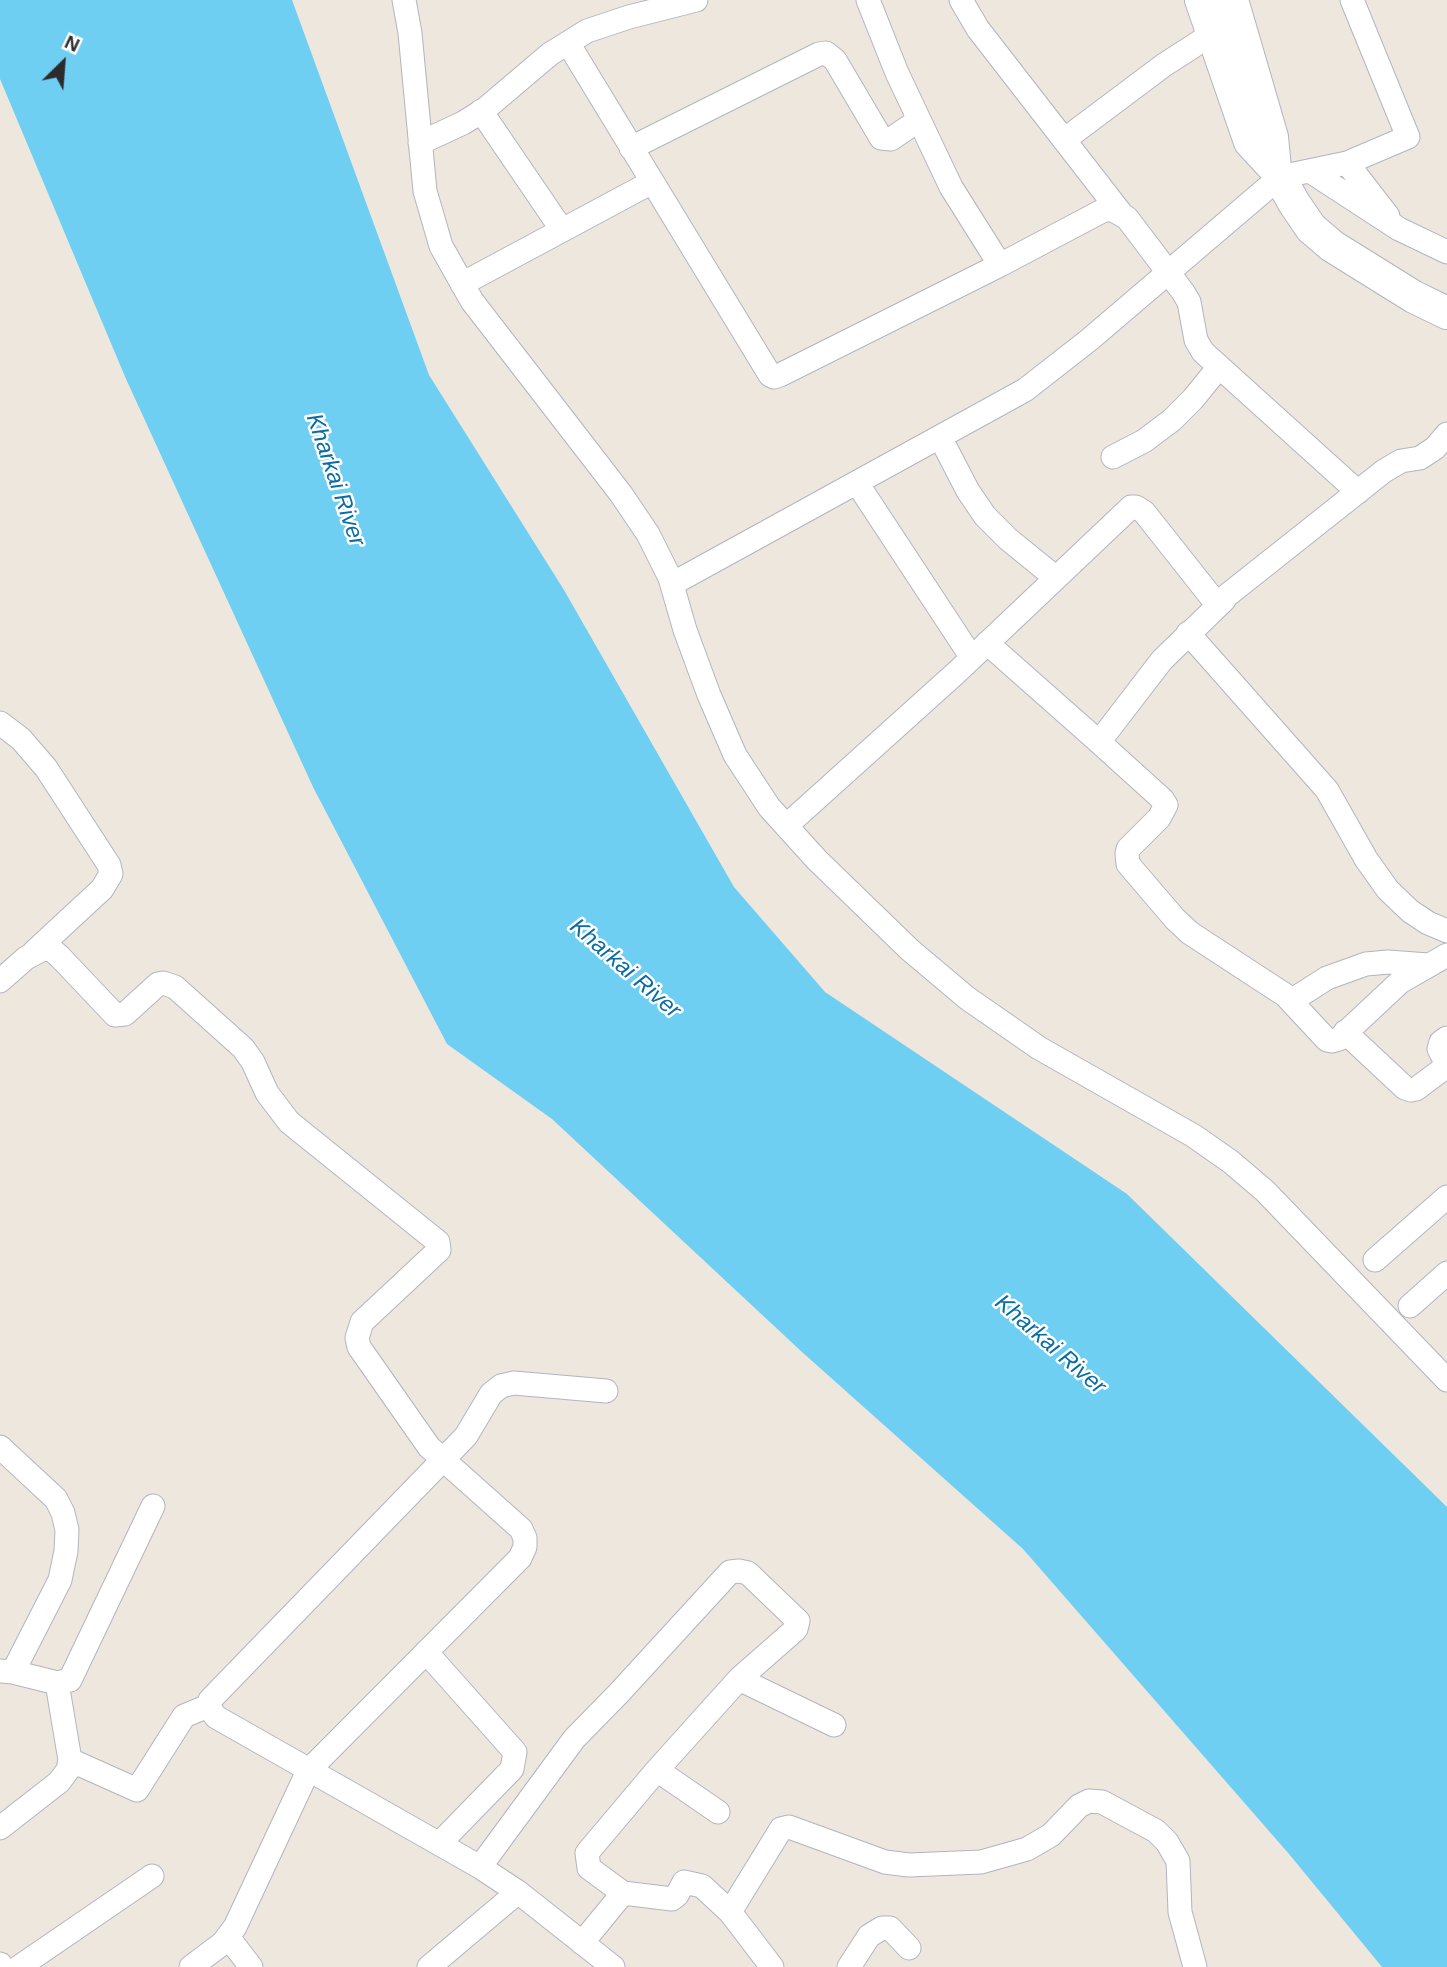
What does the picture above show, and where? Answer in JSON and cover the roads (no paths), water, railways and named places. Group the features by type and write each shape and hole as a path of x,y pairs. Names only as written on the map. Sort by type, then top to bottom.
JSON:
{"main road":[{"path":"1201,0 1250,142 1288,173"},
{"path":"1232,0 1272,137 1311,228 1332,246 1447,313"}],"street":[{"path":"404,0 410,33 425,191 441,246 472,301 621,494 648,534 672,584 699,669 735,755 769,807 817,860 910,950 967,998 1039,1048 1194,1136 1231,1162 1265,1191 1447,1380"},
{"path":"420,143 463,123 550,54 621,10 696,0"},
{"path":"868,0 951,187 1000,265"},
{"path":"961,0 978,29 1168,271 1189,302 1196,340 1203,352 1358,492"},
{"path":"672,584 1025,390 1288,173 1347,163 1408,137 1352,0"},
{"path":"1064,140 1164,65 1212,34"},
{"path":"568,43 766,371 774,377 1000,265 1104,210 1120,212"},
{"path":"631,148 819,54 826,53 835,60 881,138 891,139 919,120"},
{"path":"481,111 562,230"},
{"path":"1347,163 1399,229"},
{"path":"1288,173 1447,252"},
{"path":"462,284 652,182"},
{"path":"1113,457 1144,441 1172,421 1219,367"},
{"path":"1099,742 1162,660 1224,600 1358,492 1401,461 1420,457 1435,448 1447,434"},
{"path":"940,437 968,491 985,516 1056,578"},
{"path":"857,483 980,651 1099,742 1163,799 1166,804 1159,818 1128,849 1126,859 1175,919 1190,933 1272,986 1291,1001 1327,1040 1335,1041 1400,982 1437,960"},
{"path":"786,826 980,651 1127,510 1136,507 1144,512 1212,598 1216,601 1224,600"},
{"path":"1188,633 1328,790 1366,859 1388,890 1409,911 1447,931"},
{"path":"0,723 21,739 46,768 109,865 111,874 102,889 0,982"},
{"path":"34,952 51,950 60,957 114,1015 125,1014 158,984 175,987 243,1048 253,1062 267,1093 289,1122 438,1242 439,1250 362,1322 357,1338 359,1347 418,1433 442,1460 521,1529 525,1538 525,1547 520,1558 309,1771 228,1937 191,1967"},
{"path":"1291,1001 1328,978 1366,964 1437,960"},
{"path":"1345,1032 1405,1088 1411,1090 1447,1065 1438,1049 1441,1042 1447,1038"},
{"path":"1375,1259 1447,1197"},
{"path":"1410,1306 1447,1273"},
{"path":"70,1760 137,1790 184,1716 208,1706 210,1700 466,1436 482,1405 501,1386 514,1383 606,1391"},
{"path":"0,1447 56,1499 67,1530 60,1580 6,1672 57,1684 70,1679 153,1506"},
{"path":"480,1867 574,1739 730,1573 739,1571 754,1578 798,1621 796,1629 739,1679 587,1853 589,1868 622,1893 672,1899 684,1882 702,1886 730,1912 772,1967"},
{"path":"426,1652 515,1752 512,1769 440,1843"},
{"path":"739,1679 834,1725"},
{"path":"0,1828 65,1776 70,1760 57,1684"},
{"path":"208,1706 216,1717 480,1867 518,1892 613,1967"},
{"path":"657,1770 718,1812"},
{"path":"730,1912 780,1829 789,1827 885,1862 909,1865 981,1862 1027,1849 1051,1835 1079,1806 1089,1801 1102,1802 1156,1830 1178,1861 1180,1912 1195,1967"},
{"path":"19,1967 152,1876"},
{"path":"434,1965 518,1892"},
{"path":"582,1943 622,1893"},
{"path":"849,1967 869,1936 881,1928 890,1928 909,1948"},
{"path":"228,1937 251,1967"}],"water":[{"name":"Kharkai River","path":"0,0 292,0 429,375 564,590 734,887 825,992 1127,1194 1447,1507 1447,1967 1382,1967 1289,1854 1023,1549 802,1352 552,1119 447,1044 313,787 126,379 0,79"}]}
